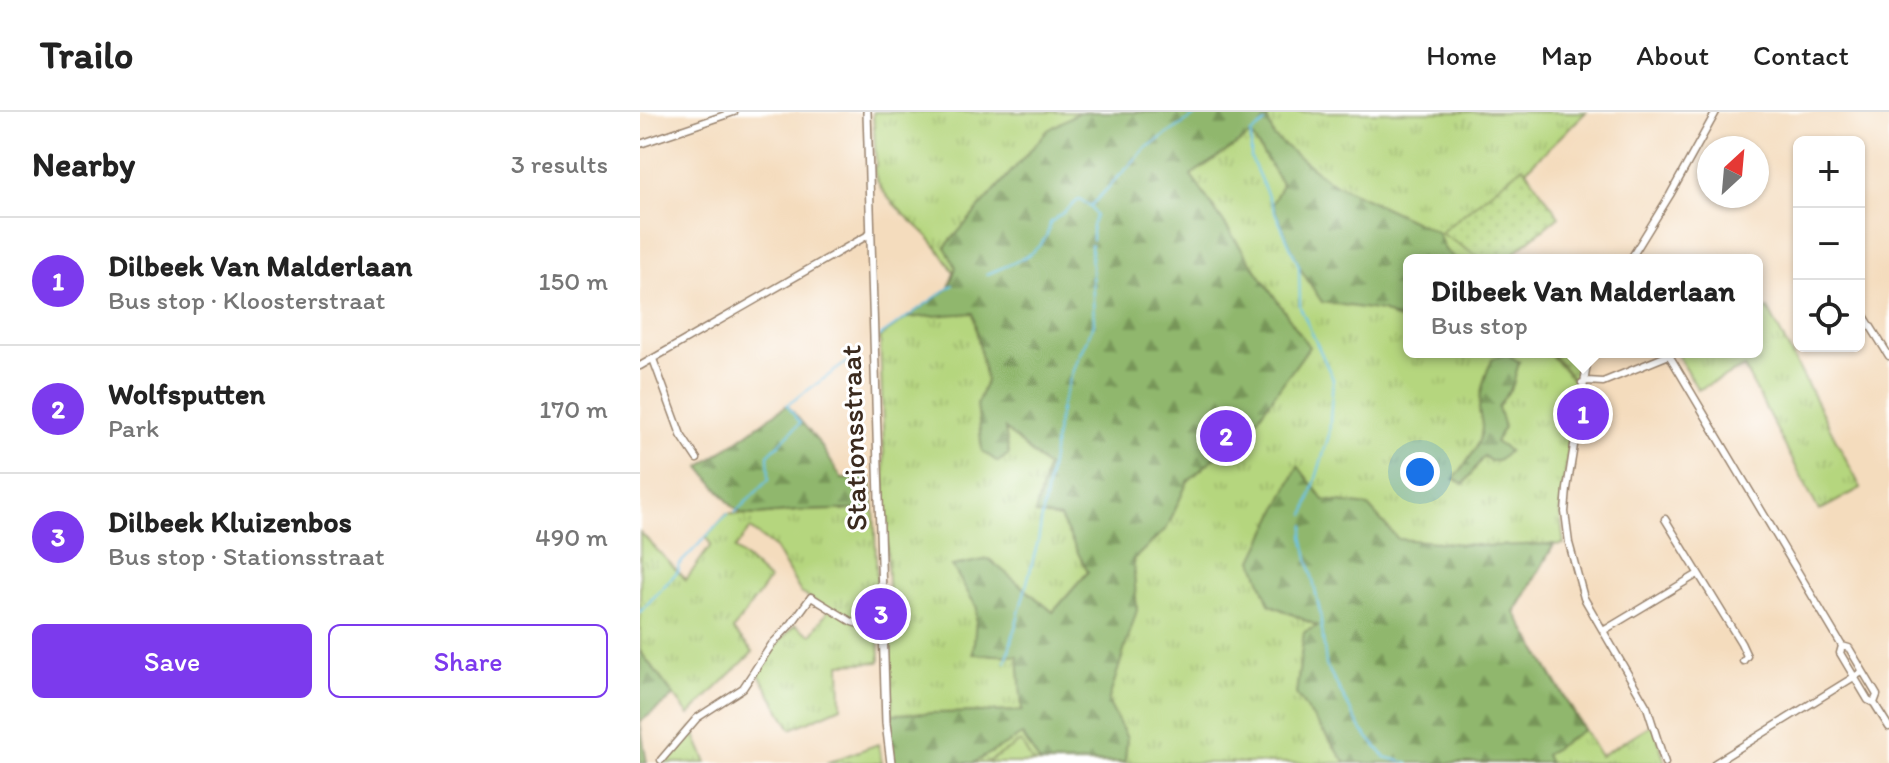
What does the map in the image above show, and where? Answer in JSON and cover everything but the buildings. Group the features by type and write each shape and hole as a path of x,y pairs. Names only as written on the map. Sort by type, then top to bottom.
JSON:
{"street":[{"path":"640,144 734,112"},
{"name":"Stationsstraat","path":"867,112 886,723 891,763"},
{"path":"1634,254 1716,112"},
{"path":"640,366 870,234"},
{"path":"1865,317 1889,356"},
{"path":"1588,358 1565,512 1569,543 1584,598 1647,707 1665,763"},
{"path":"1582,383 1603,382 1662,358"},
{"path":"1671,358 1842,646 1849,648 1877,695 1874,703"},
{"path":"653,359 681,435 697,459"},
{"path":"1665,519 1741,643 1747,656 1743,661"},
{"path":"1603,631 1698,574"},
{"path":"661,760 697,718 743,688 772,644 811,597 852,622 883,631"},
{"path":"1842,646 1840,653 1868,700 1874,703 1889,727"},
{"path":"1715,763 1862,672"}],"green space":[{"path":"873,112 1586,112 1466,228 1484,254 1403,254 1403,358 1553,358 1577,384 1560,513 1564,544 1554,545 1515,613 1600,756 1654,723 1665,763 894,763 880,337 949,288 954,272 932,241 888,198 876,178"},
{"path":"1079,112 1265,112 1274,137 1329,181 1437,232 1450,254 1403,254 1403,322 1382,311 1322,302 1301,270 1272,204 1282,184 1251,135 1191,175 1309,347 1254,423 1188,481 1167,528 1133,560 1137,610 1108,702 1127,738 1125,762 1040,763 1022,735 973,763 894,763 890,737 891,714 1022,711 1018,656 973,654 977,608 952,566 989,559 1053,612 1088,572 1060,518 1035,514 1047,467 1005,429 1009,454 998,462 982,451 977,404 986,381 973,313 906,318 949,288 956,267 945,247 1048,130"},
{"path":"1523,166 1559,216 1515,254 1474,254 1440,233"},
{"path":"1768,309 1861,488 1819,511 1744,367 1698,390 1679,358 1763,358 1763,311"},
{"path":"1493,358 1513,358 1519,362 1513,385 1498,407 1504,427 1495,442 1509,451 1498,461 1490,461 1484,456 1464,484 1454,479 1479,441 1482,425 1480,395"},
{"path":"1555,358 1581,358 1575,381"},
{"path":"787,405 820,444 842,479 871,478 874,509 757,515 742,514 731,505 700,467"},
{"path":"1298,466 1324,500 1368,506 1398,539 1489,546 1554,544 1515,612 1583,730 1545,755 1549,763 1346,763 1296,694 1304,632 1318,626 1269,604 1253,560"},
{"path":"874,509 880,662 840,664 841,707 791,729 758,673 775,646 795,625 811,635 829,609 801,593 775,548 750,529 735,549 769,580 733,630 753,652 689,715 640,651 640,532 686,580 711,545 706,537 727,514"},
{"path":"640,651 674,696 640,722"},
{"path":"640,722 647,763 640,763"},
{"path":"692,728 707,763 667,763 665,760"},
{"path":"1021,742 1033,763 986,763"},
{"path":"878,744 882,763 826,763"}],"waterway":[{"path":"987,274 1035,250 1050,223 1080,199 1090,207 1146,148 1201,112"},
{"path":"1265,123 1251,134 1251,158 1299,266 1300,307 1333,379 1329,435 1305,515"},
{"path":"1091,208 1096,215 1092,240"},
{"path":"1006,662 1038,541 1060,410 1075,364 1094,324 1091,245"},
{"path":"880,336 953,285"},
{"path":"735,513 769,479 768,455 800,423 787,405 857,355"},
{"path":"640,612 679,570 678,566 728,514"},
{"path":"1305,525 1303,536 1320,612 1326,665 1361,729 1385,757 1408,763"}],"place":[{"name":"Dilbeek Van Malderlaan","path":"1583,414"},
{"name":"Wolfsputten","path":"1226,436"},
{"name":"Dilbeek Kluizenbos","path":"881,614"}]}
